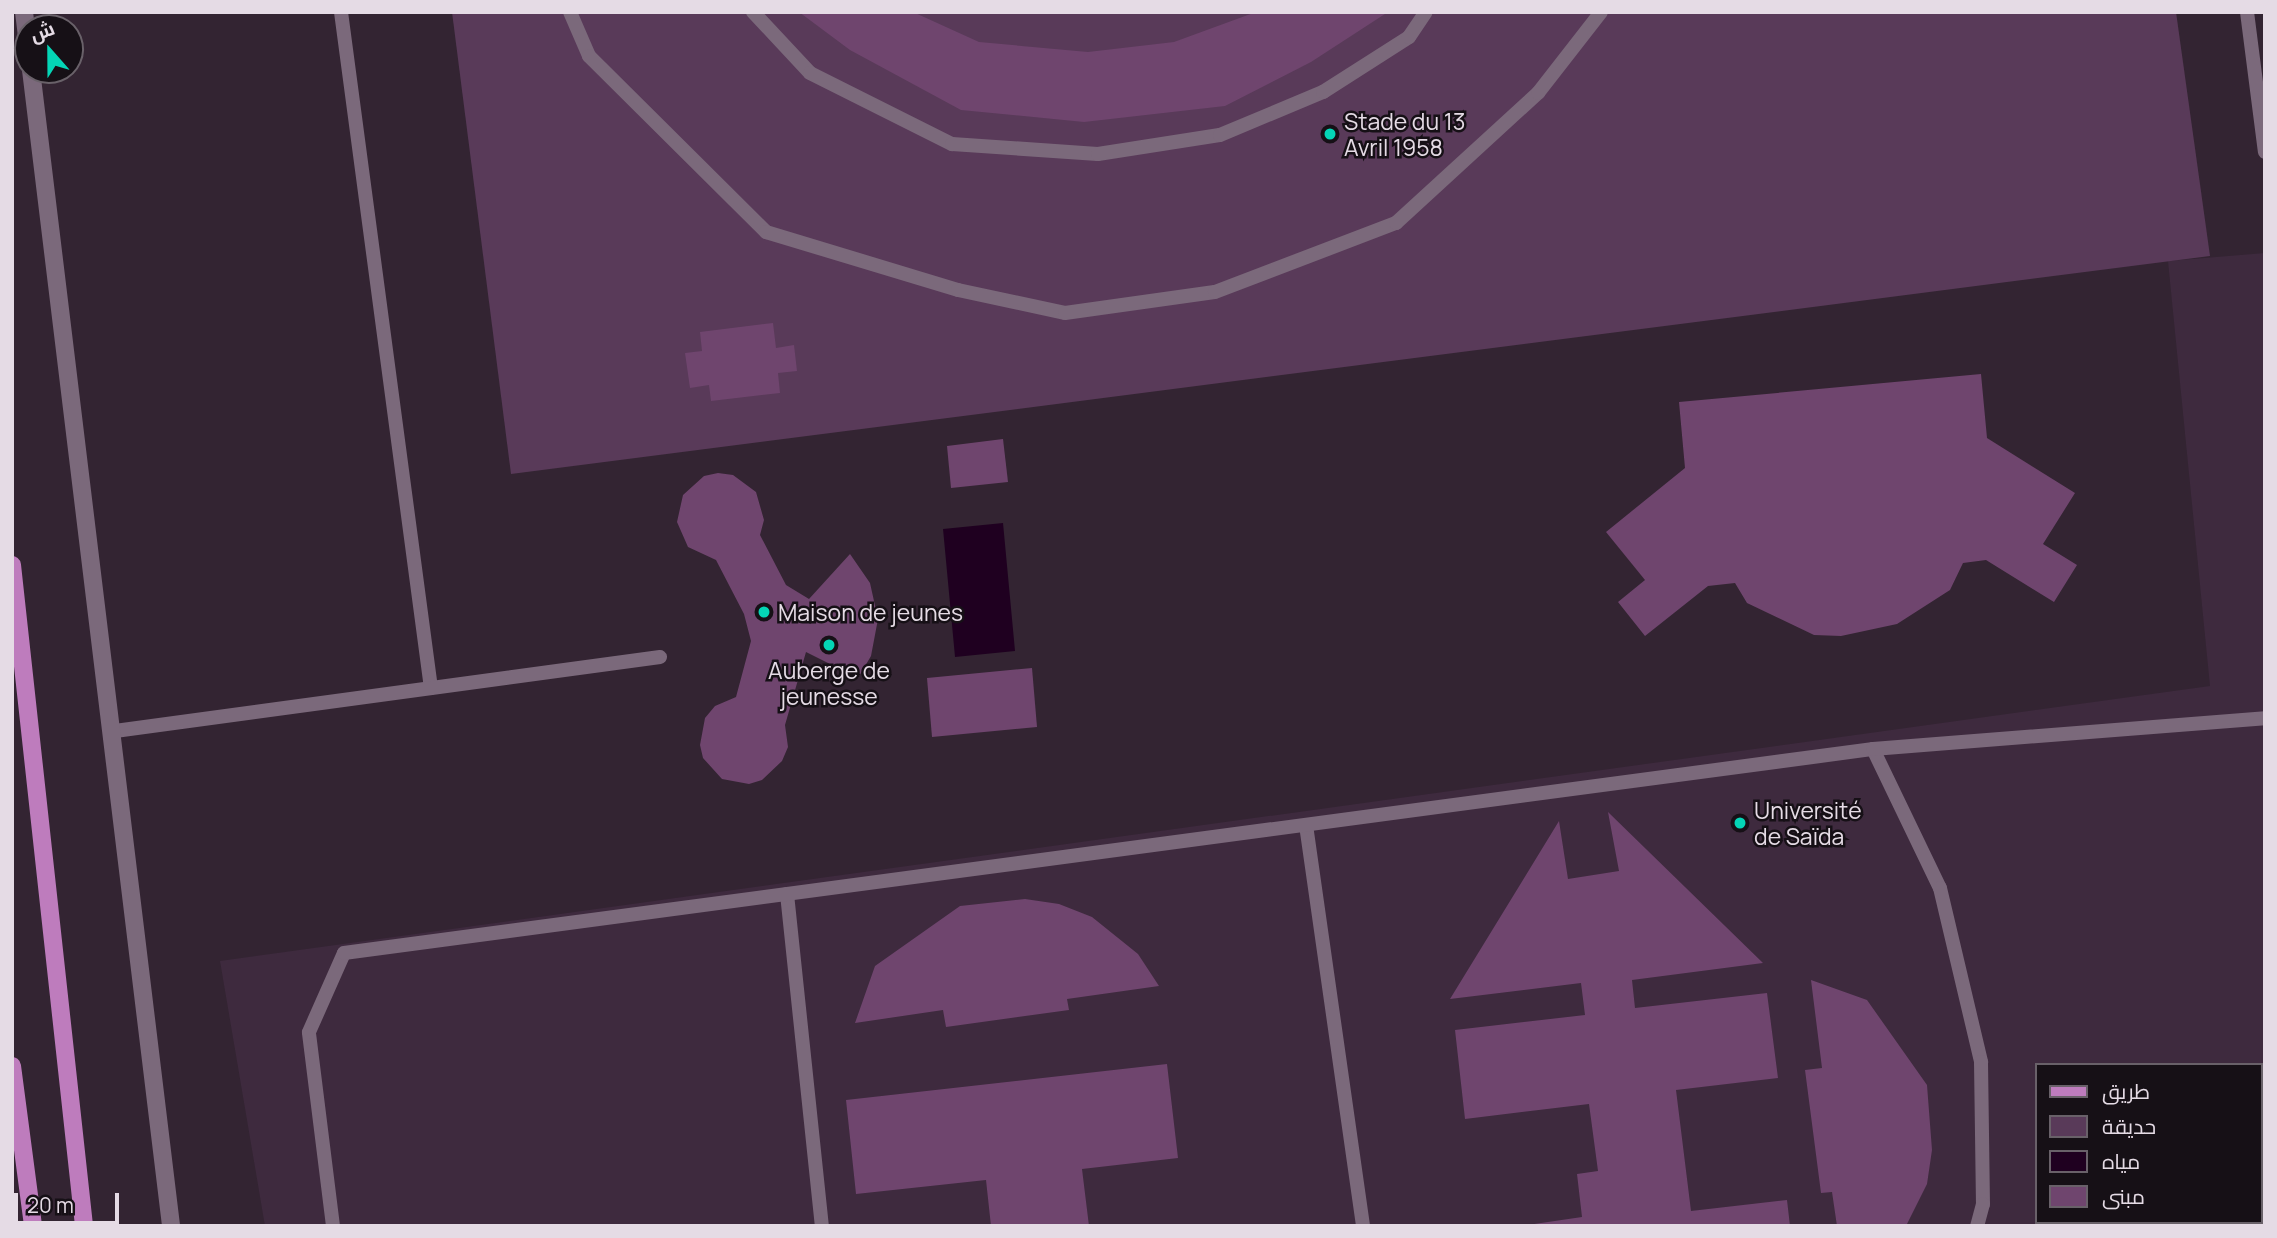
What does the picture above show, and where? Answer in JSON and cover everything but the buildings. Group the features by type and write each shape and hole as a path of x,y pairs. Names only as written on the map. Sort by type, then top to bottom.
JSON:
{"main road":[{"path":"12,565 84,1226"},
{"path":"12,1066 33,1226"}],"street":[{"path":"33,84 115,731 172,1226"}],"lane":[{"path":"341,12 431,688"},
{"path":"570,12 589,56 766,232 958,290 1065,313 1215,292 1396,223 1538,93 1601,12"},
{"path":"753,12 810,73 952,144 1098,154 1220,135 1323,92 1409,37 1426,12"},
{"path":"2247,12 2265,152"},
{"path":"115,731 660,657"},
{"path":"333,1226 309,1032 344,953 1873,749 2265,718"},
{"path":"1873,749 1940,888 1981,1062 1983,1204 1977,1226"},
{"path":"1306,825 1363,1226"},
{"path":"787,894 822,1226"}],"shaded area":[{"name":"Université de Saïda","path":"2265,253 2265,1226 265,1226 220,961 2210,686 2168,261"}],"green space":[{"name":"Stade du 13 Avril 1958","path":"452,12 2176,12 2210,256 511,474"}],"water":[{"path":"1003,523 1015,651 955,657 943,529"}],"place":[{"name":"Stade du 13 Avril 1958","path":"1330,134"},
{"name":"Maison de jeunes","path":"764,612"},
{"name":"Auberge de jeunesse","path":"829,645"},
{"name":"Université de Saïda","path":"1740,823"}]}
